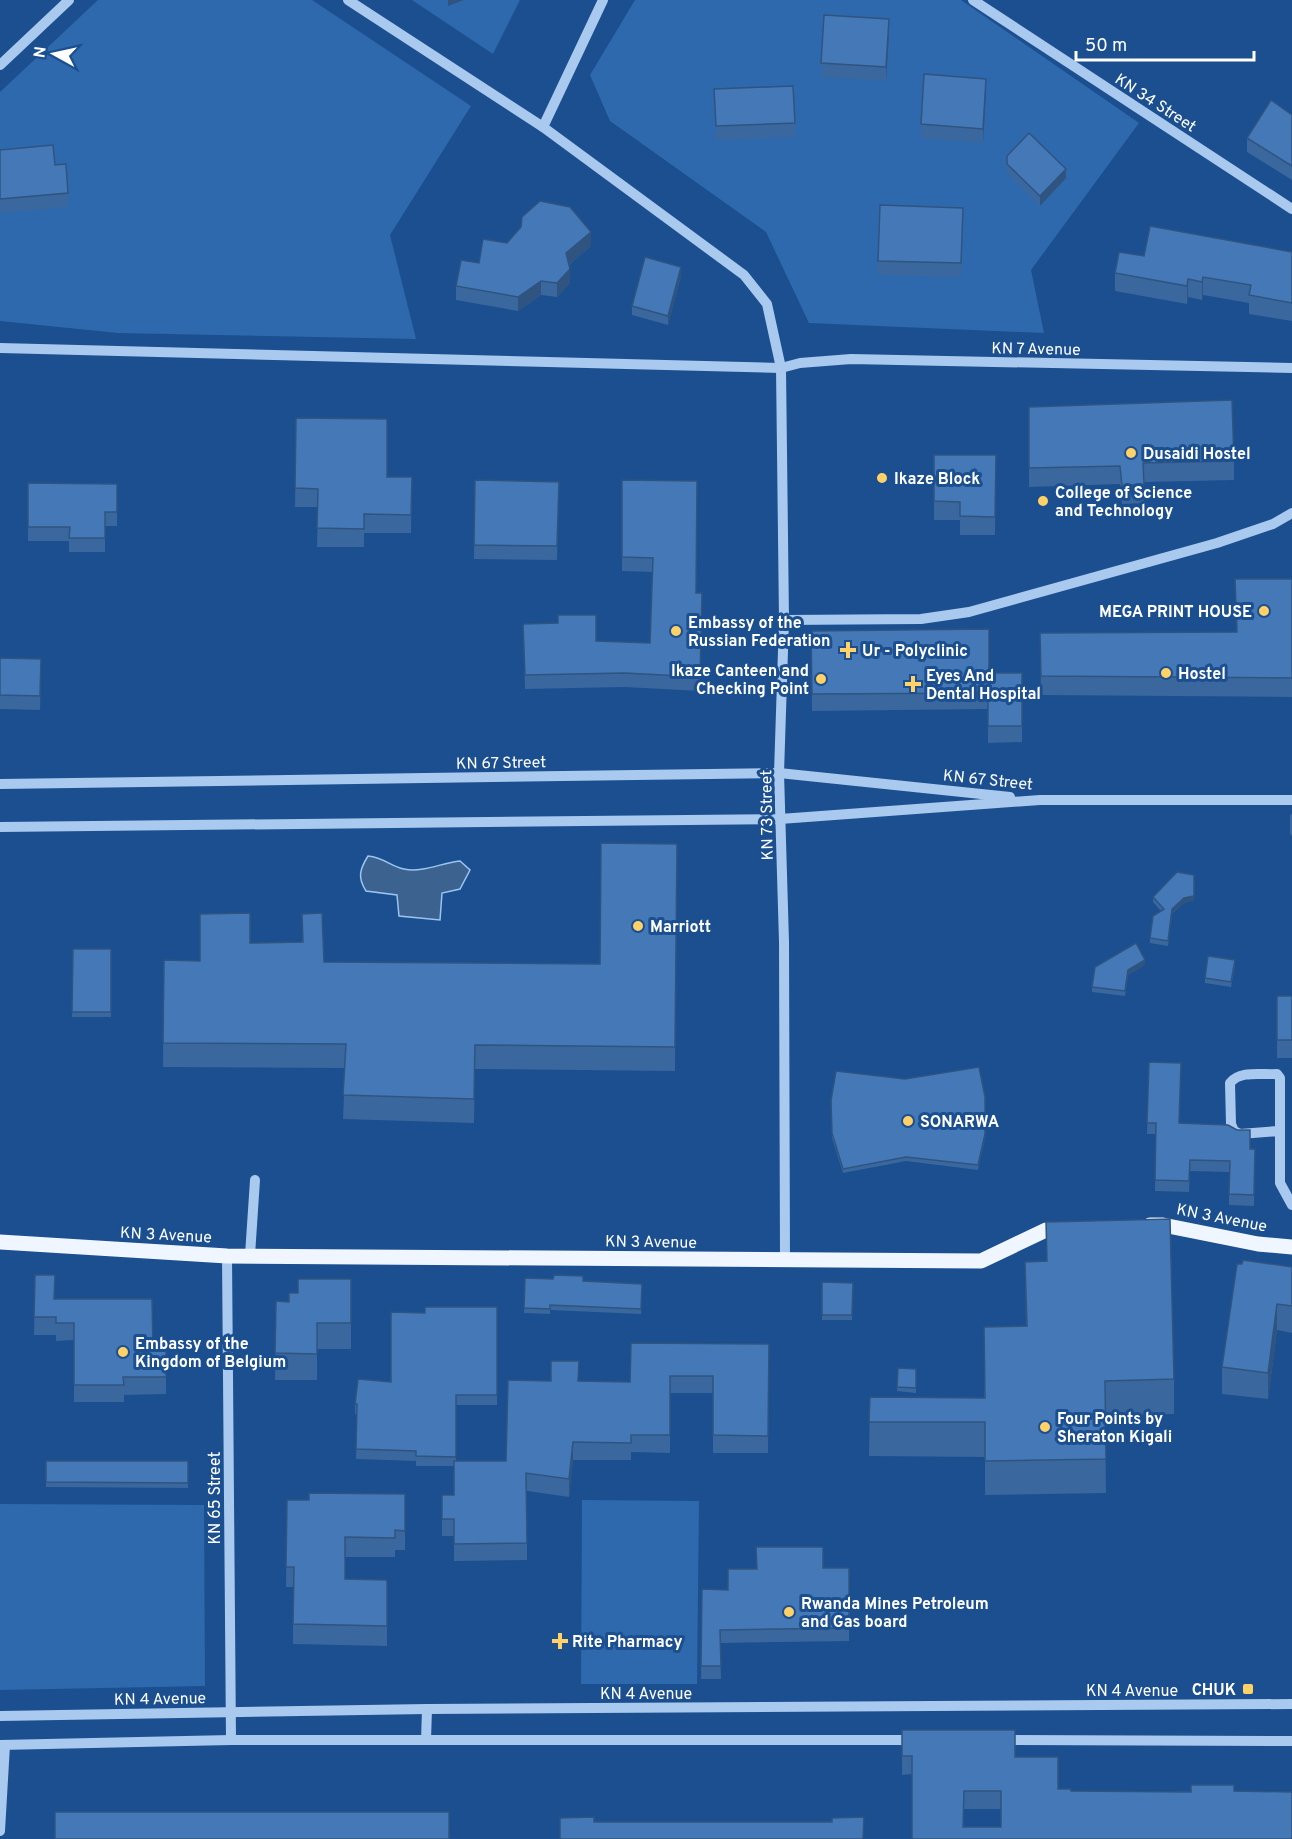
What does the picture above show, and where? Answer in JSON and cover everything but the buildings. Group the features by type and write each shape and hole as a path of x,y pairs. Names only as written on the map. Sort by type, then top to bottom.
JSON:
{"main road":[{"name":"KN 3 Avenue","path":"1134,1226 1162,1225 1258,1244 1292,1247"},
{"name":"KN 3 Avenue","path":"0,1242 227,1256 981,1261 1046,1230 1080,1228"}],"street":[{"path":"0,65 69,0"},
{"name":"KN 73 Street","path":"348,0 543,127 744,275 767,304 781,368 784,620 779,773 784,942 785,1261"},
{"path":"543,127 603,0"},
{"name":"KN 34 Street","path":"973,0 1292,209"},
{"name":"KN 7 Avenue","path":"0,348 781,368 800,363 851,359 1292,368"},
{"path":"784,620 921,620 969,612 1217,543 1273,524 1292,513"},
{"name":"KN 67 Street","path":"0,784 779,773 1040,800"},
{"path":"1040,800 1292,800"},
{"name":"KN 67 Street","path":"0,827 780,819 1040,800"},
{"path":"1278,1131 1240,1134 1234,1131 1231,1124 1230,1083 1234,1078 1241,1075 1276,1074 1280,1078 1278,1131 1280,1183 1292,1204"},
{"path":"250,1255 255,1180"},
{"name":"KN 65 Street","path":"227,1256 231,1740"},
{"name":"KN 4 Avenue","path":"0,1716 427,1709 1292,1704"},
{"path":"426,1740 427,1709"},
{"path":"0,1831 2,1745 231,1740 929,1740"},
{"path":"988,1740 1292,1741"}],"shaded area":[{"path":"98,0 312,0 471,106 390,235 416,339 118,333 0,321 0,92"},
{"path":"412,0 520,0 493,54"},
{"path":"635,0 961,0 1139,123 1031,270 1044,333 809,323 766,232 610,121 590,75"},
{"path":"368,856 411,870 460,861 470,870 460,889 442,893 440,920 399,916 397,895 366,891 363,886 361,873"},
{"path":"582,1500 699,1501 697,1684 581,1684"},
{"path":"0,1504 204,1505 205,1686 0,1690"}],"place":[{"name":"Dusaidi Hostel","path":"1131,453"},
{"name":"Ikaze Block","path":"882,478"},
{"name":"College of Science and Technology","path":"1043,501"},
{"name":"MEGA PRINT HOUSE","path":"1264,611"},
{"name":"Embassy of the Russian Federation","path":"676,631"},
{"name":"Ur - Polyclinic","path":"848,650"},
{"name":"Hostel","path":"1166,673"},
{"name":"Ikaze Canteen and Checking Point","path":"821,679"},
{"name":"Eyes And Dental Hospital","path":"913,684"},
{"name":"Marriott","path":"638,926"},
{"name":"SONARWA","path":"908,1121"},
{"name":"Embassy of the Kingdom of Belgium","path":"123,1352"},
{"name":"Four Points by Sheraton Kigali","path":"1045,1427"},
{"name":"Rwanda Mines Petroleum and Gas board","path":"789,1612"},
{"name":"Rite Pharmacy","path":"560,1641"},
{"name":"CHUK","path":"1248,1689"}]}
